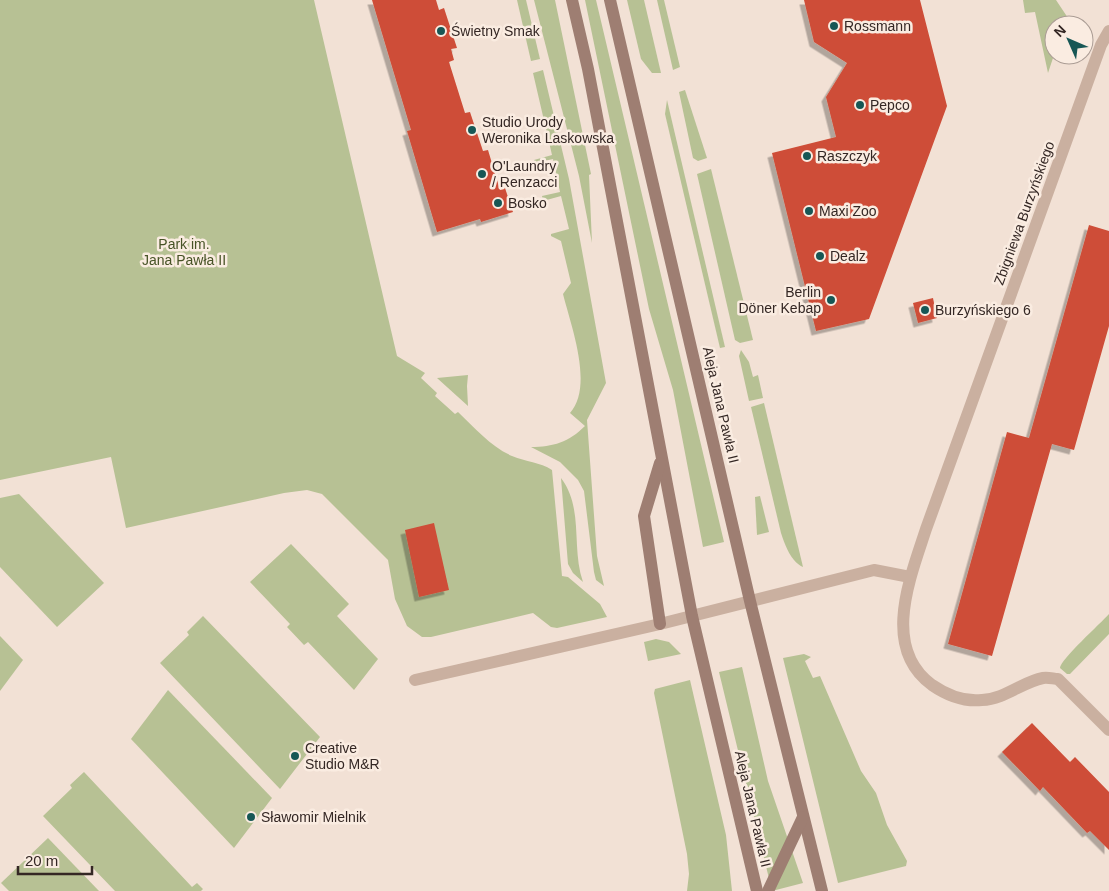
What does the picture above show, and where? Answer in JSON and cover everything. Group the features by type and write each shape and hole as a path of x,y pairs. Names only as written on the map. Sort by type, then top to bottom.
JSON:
{"main road":[{"name":"Aleja Jana Pawła II","path":"572,0 588,69 661,461 692,616 757,891"},
{"name":"Aleja Jana Pawła II","path":"610,0 750,601 822,891"},
{"path":"660,624 644,516 661,461"},
{"name":"Aleja Jana Pawła II","path":"768,891 803,817"}],"street":[{"name":"Zbigniewa Burzyńskiego","path":"1109,31 1066,141 910,577 903,632 909,658 917,672 926,680 958,698 981,700 996,698 1043,678 1058,679 1109,730"},
{"path":"415,680 660,624 874,570 910,577"}],"green space":[{"name":"Park im. Jana Pawła II","path":"0,0 314,0 397,356 425,373 421,378 437,393 435,396 455,414 458,412 497,448 522,460 543,465 552,470 562,576 568,577 600,604 607,617 557,628 551,627 533,613 431,637 422,637 407,626 395,599 388,560 322,494 307,490 284,493 126,528 111,457 0,480"},
{"path":"517,0 526,0 540,59 531,61"},
{"path":"534,0 555,0 591,174 589,175 592,243 579,176"},
{"path":"585,0 596,0 724,542 703,547 673,390 649,309"},
{"path":"627,0 644,0 661,73 652,73 641,59"},
{"path":"657,0 664,0 680,67 673,70"},
{"path":"1023,0 1056,0 1066,15 1044,15 1044,54 1035,12 1025,13"},
{"path":"1046,65 1051,65 1048,73"},
{"path":"543,70 569,179 606,383 587,420 597,556 604,586 596,580 594,572 584,491 578,480 560,462 531,447 560,443 573,436 585,426 570,413 577,401 580,388 578,355 563,294 571,283 561,241 551,236 551,234 569,229 561,196 543,201 542,196 560,192 553,159 535,163 534,160 552,155 533,73"},
{"path":"685,90 707,158 698,161 693,158 679,92"},
{"path":"667,100 725,347 720,348 665,114"},
{"path":"711,169 753,340 740,343 735,340 697,174"},
{"path":"741,350 749,362 753,377 758,375 763,398 749,401 739,356"},
{"path":"468,375 468,406 437,378"},
{"path":"764,403 803,567 792,557 781,533 751,407"},
{"path":"561,478 568,490 575,515 578,556 583,582 573,573 568,564"},
{"path":"19,494 104,583 57,627 0,567 0,498"},
{"path":"760,496 769,532 757,535 755,497"},
{"path":"291,544 349,604 337,616 378,659 354,690 308,642 304,645 287,627 290,624 250,582"},
{"path":"1109,614 1109,634 1070,674 1067,674 1060,668 1062,664 1073,650"},
{"path":"203,616 320,737 280,789 160,663 189,635 187,632"},
{"path":"0,636 23,660 0,691"},
{"path":"656,639 669,642 681,654 648,661 644,642"},
{"path":"804,654 811,657 805,661 813,678 820,676 861,771 876,793 887,825 907,861 906,866 838,883 783,658"},
{"path":"742,667 768,781 803,883 772,891 719,672"},
{"path":"690,680 726,835 732,891 687,891 689,874 687,854 654,693 655,689"},
{"path":"168,690 272,798 234,848 131,739"},
{"path":"84,772 192,887 197,883 203,889 201,891 115,891 43,816 72,788 70,785"},
{"path":"48,838 99,891 9,891 1,883"}],"building":[{"path":"372,0 436,0 439,10 444,8 457,48 451,49 454,60 449,62 465,113 470,112 483,151 488,150 500,190 505,188 513,212 481,222 480,219 437,232 407,131 411,130"},
{"path":"804,0 920,0 947,106 869,319 816,331 772,153 836,137 826,97 847,63 814,42"},
{"path":"1089,225 1109,231 1109,326 1074,450 1052,444 992,656 948,644 1007,432 1029,438"},
{"name":"Burzyńskiego 6","path":"933,298 937,318 918,323 913,303"},
{"path":"434,523 449,590 419,597 405,530"},
{"path":"1032,723 1070,762 1075,757 1109,792 1109,850 1090,831 1087,833 1043,787 1040,791 1002,752"}],"place":[{"name":"Rossmann","path":"834,26"},
{"name":"Świetny Smak","path":"441,31"},
{"name":"Pepco","path":"860,105"},
{"name":"Studio Urody Weronika Laskowska","path":"472,130"},
{"name":"Raszczyk","path":"807,156"},
{"name":"O'Laundry / Renzacci","path":"482,174"},
{"name":"Bosko","path":"498,203"},
{"name":"Maxi Zoo","path":"809,211"},
{"name":"Dealz","path":"820,256"},
{"name":"Berlin Döner Kebap","path":"831,300"},
{"name":"Burzyńskiego 6","path":"925,310"},
{"name":"Creative Studio M&R","path":"295,756"},
{"name":"Sławomir Mielnik","path":"251,817"}]}
